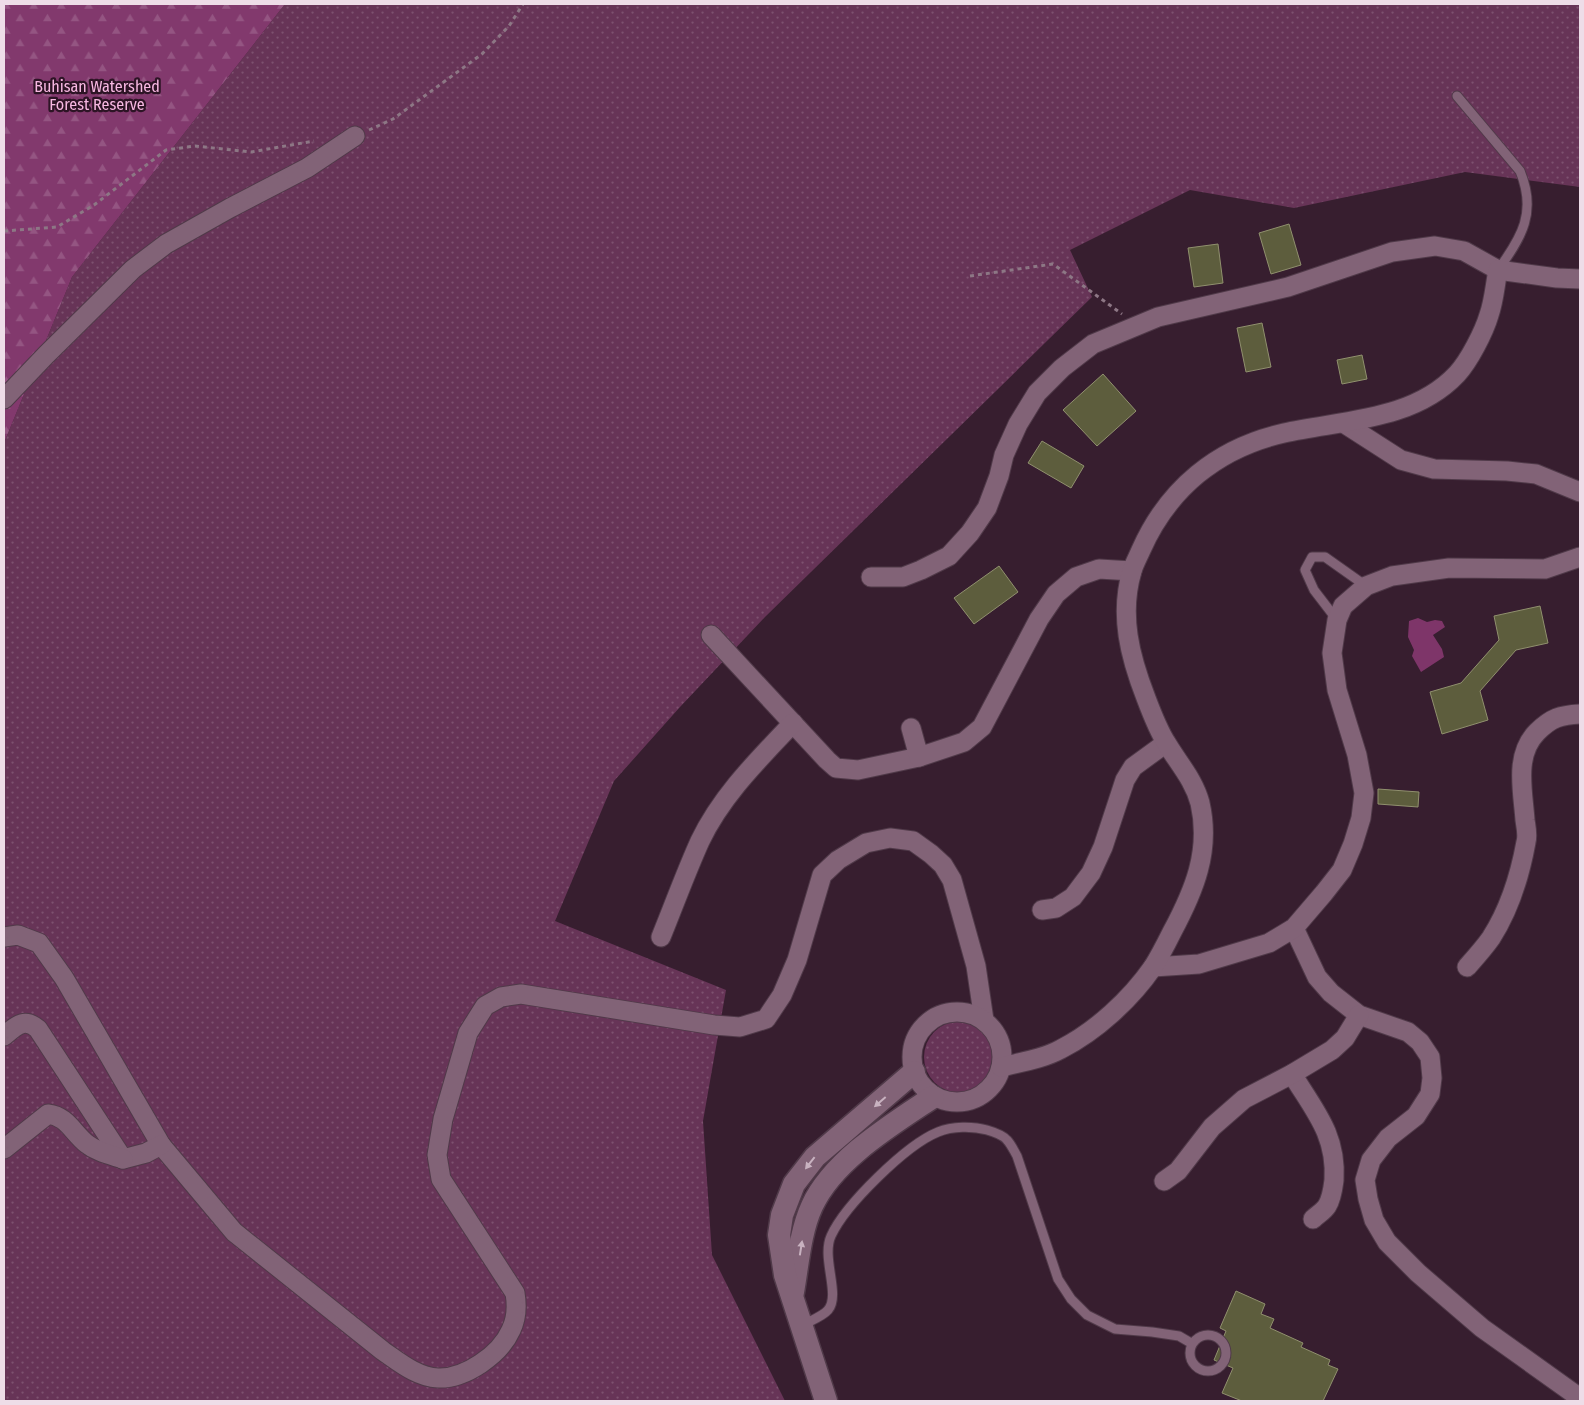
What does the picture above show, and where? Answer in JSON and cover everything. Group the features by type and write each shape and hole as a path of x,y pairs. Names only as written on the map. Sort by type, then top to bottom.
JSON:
{"street":[{"path":"4,399 134,269 166,244 237,204 307,168 355,136"},
{"path":"871,577 902,577 949,556 970,533 987,508 999,476 1004,455 1018,424 1037,393 1062,368 1093,344 1138,325 1186,309 1288,286 1392,252 1435,246 1464,251 1498,270 1557,278 1580,279"},
{"path":"1001,1067 1059,1050 1081,1036 1124,1002 1153,967 1189,901 1199,872 1203,836 1200,803 1190,779 1155,723 1137,677 1126,636 1126,604 1132,572 1150,530 1171,499 1202,470 1234,449 1282,433 1345,424 1405,408 1442,389 1459,372 1473,350 1490,314 1498,270"},
{"path":"1345,424 1401,460 1434,469 1507,470 1536,474 1580,492"},
{"path":"1153,967 1199,964 1269,943 1294,928 1342,870 1361,818 1364,793 1357,755 1338,690 1332,652 1337,620 1343,606 1366,586 1392,576 1449,568 1545,570 1580,557"},
{"path":"711,635 836,768 858,770 919,757 964,742 982,727 1039,619 1056,594 1076,577 1099,569 1132,572"},
{"path":"1467,967 1491,937 1502,918 1522,863 1527,839 1521,773 1524,753 1534,736 1547,722 1565,715 1580,714"},
{"path":"661,937 701,840 718,810 748,771 794,723"},
{"path":"911,728 919,757"},
{"path":"1042,910 1056,908 1073,898 1090,873 1103,847 1125,780 1133,767 1166,743"},
{"path":"4,937 18,935 39,943 64,978 161,1145 234,1232 405,1366 424,1375 437,1378 453,1377 469,1372 502,1345 511,1330 517,1306 515,1292 441,1179 437,1155 443,1120 468,1033 485,1006 501,997 521,994 714,1026 740,1027 766,1019 782,995 797,960 822,875 838,860 866,843 890,838 913,841 943,865 952,880 976,966 984,1020"},
{"path":"1294,928 1317,977 1331,993 1359,1015 1408,1032 1420,1042 1430,1057 1436,1096 1416,1116 1388,1138 1371,1160 1365,1180 1374,1220 1387,1242 1418,1273 1482,1328 1580,1398"},
{"path":"954,1012 974,1015 984,1020 996,1033 1002,1050 1001,1067 997,1078 984,1093 974,1098 954,1102 933,1097 925,1089 914,1072 912,1052 914,1042 926,1024 934,1018 954,1012"},
{"path":"1164,1181 1178,1171 1212,1127 1244,1099 1292,1074 1332,1050 1345,1038 1359,1015"},
{"path":"4,1036 22,1023 31,1023 38,1029 123,1159"},
{"path":"826,1401 781,1257 779,1235 782,1215 794,1184 815,1157 914,1072"},
{"path":"1292,1074 1325,1127 1331,1142 1335,1168 1333,1191 1327,1206 1313,1219"},
{"path":"792,1296 803,1235 812,1207 826,1182 842,1164 890,1126 933,1097"},
{"path":"4,1149 48,1114 57,1115 87,1144 101,1152 123,1159 146,1153 161,1145"}],"lane":[{"path":"1457,96 1520,171 1525,183 1527,216 1515,247 1498,270"},
{"path":"1337,620 1314,590 1304,570 1312,558 1325,557 1366,586"},
{"path":"801,1326 828,1310 833,1301 827,1252 829,1239 843,1216 872,1184 916,1146 939,1132 959,1128 980,1128 995,1132 1007,1140 1017,1156 1058,1279 1082,1310 1087,1315 1115,1329 1179,1336 1191,1343"},
{"path":"1208,1334 1220,1338 1227,1349 1225,1362 1220,1367 1208,1372 1202,1370 1192,1362 1189,1350 1191,1343 1196,1338 1208,1334"}],"path":[{"path":"355,136 393,119 482,54 509,26 523,4"},
{"path":"4,231 56,227 94,205 166,150 195,146 251,152 316,141"},
{"path":"970,276 1053,264 1138,325"}],"shaded area":[{"path":"285,4 1580,4 1580,187 1465,172 1294,208 1190,190 1070,250 1092,297 765,617 680,707 614,781 555,921 726,990 703,1121 712,1255 785,1401 4,1401 4,443 72,277"},
{"path":"1418,618 1427,622 1442,621 1445,627 1433,635 1442,649 1444,657 1421,672 1412,656 1414,650 1408,637 1409,621"},
{"path":"960,1021 980,1027 990,1037 996,1057 990,1077 980,1087 960,1093 940,1087 930,1077 924,1057 930,1037 940,1027"}],"green space":[{"name":"Buhisan Watershed Forest Reserve","path":"4,4 285,4 72,277 4,443"}],"building":[{"path":"1289,224 1301,265 1271,274 1259,233"},
{"path":"1218,244 1223,283 1194,287 1188,248"},
{"path":"1262,323 1271,367 1246,372 1237,328"},
{"path":"1362,355 1367,379 1342,384 1337,360"},
{"path":"1103,374 1136,411 1097,446 1063,410"},
{"path":"1042,441 1084,466 1071,488 1028,463"},
{"path":"999,566 1018,592 974,624 954,598"},
{"path":"1540,606 1548,643 1516,650 1480,691 1488,720 1442,734 1430,692 1461,683 1499,640 1494,616"},
{"path":"1378,789 1419,792 1418,807 1378,804"},
{"path":"1236,1291 1265,1304 1261,1314 1274,1319 1270,1328 1303,1343 1301,1347 1330,1360 1328,1365 1338,1369 1323,1401 1242,1401 1222,1393 1233,1368 1214,1360 1226,1331 1220,1328"}]}
